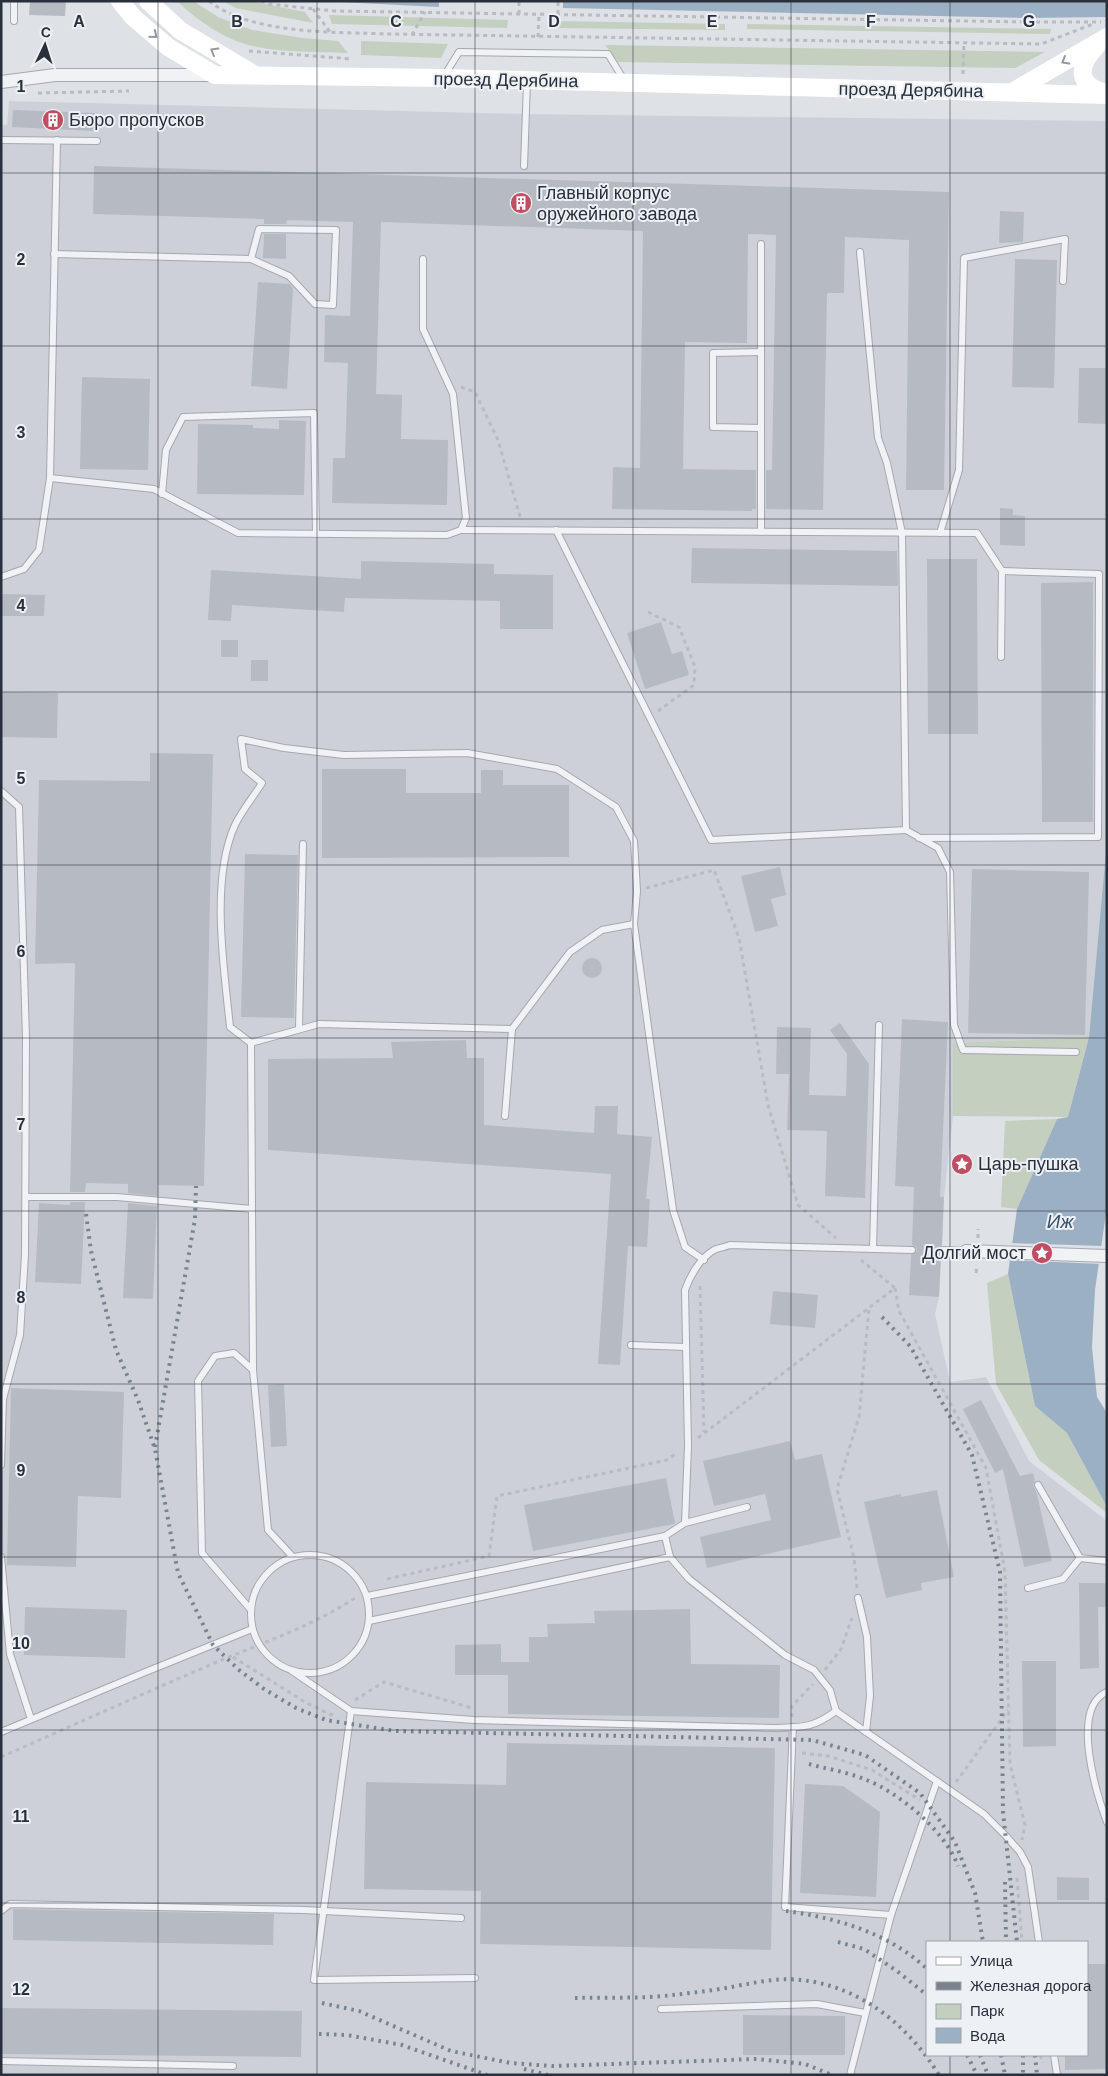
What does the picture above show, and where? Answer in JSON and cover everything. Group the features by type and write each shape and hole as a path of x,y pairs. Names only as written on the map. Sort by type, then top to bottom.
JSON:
{"main road":[{"path":"120,1 133,18 168,47 215,75"},
{"path":"148,1 181,31 256,76"},
{"path":"1012,92 1105,32"},
{"path":"1105,32 1082,66 1082,75 1094,90 1107,94"},
{"name":"проезд Дерябина","path":"215,75 443,78 1107,94"}],"street":[{"name":"проезд Дерябина","path":"1,82 55,75 215,75"},
{"path":"966,1251 1107,1256"}],"lane":[{"path":"14,1 14,21"},
{"path":"443,78 459,52 608,54 626,83"},
{"path":"524,166 526,80"},
{"path":"1,140 97,141"},
{"path":"1,577 24,569 39,550 50,478 56,140"},
{"path":"54,254 251,259 288,276 315,304 333,305 336,230 259,229 251,259"},
{"path":"940,533 959,470 964,258 1065,239 1063,281"},
{"path":"761,244 761,532"},
{"path":"860,252 878,438 887,463 902,533 906,830"},
{"path":"423,259 423,329 453,394 466,518 461,530"},
{"path":"761,352 713,353 713,427 761,428"},
{"path":"162,494 166,450 183,417 314,413 316,534"},
{"path":"50,478 154,489 238,533 447,535 461,530 977,533 1002,571 1001,657"},
{"path":"556,530 711,840 906,830 938,848 950,872 954,1025 963,1050 1076,1052"},
{"path":"919,838 1098,837 1100,574 1002,571"},
{"path":"251,1043 230,1027 223,960 221,875 235,825 262,783 245,769 241,739 284,748 344,755 467,753 557,769 616,807 634,841 637,891 634,924 673,1210 685,1247 704,1260"},
{"path":"1,791 19,807 26,1038 25,1255 20,1334 2,1399 1,1465"},
{"path":"299,1029 304,844"},
{"path":"505,1116 512,1028 570,952 602,930 634,924"},
{"path":"251,1043 319,1024 512,1028"},
{"path":"873,1249 879,1025"},
{"path":"251,1043 253,1370 268,1530 292,1556"},
{"path":"26,1197 117,1197 252,1210"},
{"path":"685,1523 688,1446 685,1290 690,1277 704,1260 714,1250 730,1245 912,1250"},
{"path":"942,1250 966,1251"},
{"path":"631,1345 685,1347"},
{"path":"251,1610 202,1553 198,1381 215,1356 234,1353 253,1370"},
{"path":"1038,1485 1080,1558"},
{"path":"366,1594 665,1536 685,1523 748,1507"},
{"path":"665,1536 670,1557 688,1579 785,1655 814,1670 830,1690 836,1711 984,1814 1020,1852 1028,1867 1038,1941"},
{"path":"292,1671 318,1673 342,1664 360,1646 369,1621 366,1594 350,1570 322,1555 292,1556 260,1580 251,1610 252,1629 259,1647 274,1661 292,1671 351,1712 474,1720 793,1727 810,1726 824,1720 836,1711"},
{"path":"1,1557 10,1654 32,1719"},
{"path":"369,1621 670,1557"},
{"path":"1080,1558 1107,1561"},
{"path":"1028,1588 1063,1579 1080,1558"},
{"path":"858,1598 867,1637 870,1696 866,1732"},
{"path":"1,1732 252,1629"},
{"path":"1107,1692 1101,1694 1091,1706 1088,1732 1091,1766 1100,1804 1107,1822"},
{"path":"351,1712 314,1980 475,1978"},
{"path":"793,1727 785,1907 891,1915"},
{"path":"850,2075 891,1915 937,1781"},
{"path":"1,1911 10,1904 323,1911 461,1918"},
{"path":"661,2009 817,2004 866,2013"},
{"path":"1054,2056 1057,2075"},
{"path":"1,2061 233,2066"}],"path":[{"path":"209,1 240,18 280,27 330,32 412,35 1041,44 1105,32"},
{"path":"261,1 269,4 313,9 1008,22 1105,32"},
{"path":"519,14 520,1"},
{"path":"558,1 558,14"},
{"path":"313,9 330,32"},
{"path":"412,35 425,12"},
{"path":"537,53 539,14"},
{"path":"963,74 964,42"},
{"path":"447,382 475,392 498,440 524,530"},
{"path":"648,612 679,627 695,667 694,685 649,717"},
{"path":"637,891 714,870 739,938 768,1105 798,1205 895,1288 899,1311 986,1468 1006,1572 1010,1764 1025,1825 1016,1869 1022,1941"},
{"path":"978,1229 978,1242"},
{"path":"704,1260 706,1269 699,1290 704,1433"},
{"path":"1,1757 219,1662 259,1647 342,1607 366,1594 386,1579 489,1556 497,1496 667,1460 895,1288"},
{"path":"793,1727 792,1706 820,1677 841,1649 858,1598 854,1558 837,1489 859,1417 869,1308"},
{"path":"384,1682 476,1709"}],"shaded area":[{"path":"9,101 523,114 1107,121 1107,841 1089,1037 953,1043 953,1116 944,1197 939,1297 935,1314 950,1382 986,1377 1029,1461 1107,1521 1107,2075 1,2075 1,125 7,125"}],"green space":[{"path":"177,1 193,1 218,17 252,30 302,38 338,41 348,53 279,50 252,46 223,35 190,13"},
{"path":"222,1 250,1 305,12 313,23 236,8"},
{"path":"329,15 508,20 507,28 332,24"},
{"path":"556,21 725,24 725,30 556,28"},
{"path":"747,24 1051,29 1050,34 747,29"},
{"path":"361,41 448,44 441,58 361,55"},
{"path":"605,45 1045,52 1015,68 618,62"},
{"path":"1089,1037 1068,1117 953,1116 953,1043"},
{"path":"1057,1119 1017,1209 1001,1207 1005,1121"},
{"path":"1008,1274 1035,1406 1067,1433 1107,1507 1107,1513 1039,1460 996,1384 987,1283"}],"water":[{"path":"319,1 439,1 439,7"},
{"path":"563,1 1107,1 1107,17 1027,18 563,8"},
{"name":"Иж","path":"1107,841 1107,1206 1095,1290 1092,1347 1097,1397 1107,1413 1107,1507 1067,1433 1035,1406 1008,1274 1017,1209 1057,1119 1068,1117 1089,1037"}],"pier":[{"name":"Долгий мост","path":"1010,1243 1103,1246 1101,1264 1008,1260"}],"building":[{"path":"30,1 66,1 65,16 29,15"},
{"name":"Бюро пропусков","path":"13,110 95,113 94,131 12,127"},
{"path":"94,166 949,192 944,490 906,490 909,240 845,237 844,293 827,293 823,510 766,509 766,470 772,470 776,235 748,234 747,343 685,342 683,469 756,470 756,509 752,509 752,511 612,509 613,467 640,468 643,231 381,222 376,394 402,395 401,439 448,440 447,505 332,503 333,458 345,458 348,363 324,362 325,315 350,316 353,222 287,220 286,224 264,224 264,219 93,214"},
{"path":"1000,211 1024,212 1023,242 999,243"},
{"path":"264,234 286,234 286,259 263,258"},
{"path":"1015,259 1057,260 1054,388 1012,387"},
{"path":"258,282 290,284 293,288 287,389 251,386"},
{"path":"1079,368 1107,368 1107,424 1078,423"},
{"path":"82,377 150,379 148,470 80,469"},
{"path":"279,420 306,421 304,495 197,494 198,424 253,425 253,428 279,429"},
{"path":"1000,508 1013,509 1013,515 1025,516 1025,546 1000,545"},
{"path":"692,548 897,551 898,586 691,583"},
{"path":"927,559 977,559 978,734 928,734"},
{"path":"361,561 494,564 494,574 553,575 553,629 500,629 500,601 345,598 344,612 232,605 231,621 208,620 211,570 361,579"},
{"path":"1093,582 1093,822 1042,822 1041,583"},
{"path":"1,594 45,595 44,616 1,616"},
{"path":"661,622 672,654 682,651 689,675 645,689 627,633"},
{"path":"221,640 238,640 238,657 221,657"},
{"path":"251,660 268,660 268,681 251,681"},
{"path":"1,692 58,693 57,738 1,737"},
{"path":"150,753 213,754 204,1186 158,1185 158,1196 128,1193 128,1184 86,1183 85,1192 70,1192 75,963 35,964 39,780 150,781"},
{"path":"322,769 406,769 406,793 481,793 481,770 503,770 503,785 569,785 569,857 322,858"},
{"path":"245,854 298,855 294,1018 241,1017"},
{"path":"780,867 786,895 771,899 778,926 755,932 741,876"},
{"path":"972,869 1089,872 1085,1035 968,1033"},
{"path":"592,958 599,961 602,968 599,975 592,978 585,975 582,968 585,961"},
{"path":"902,1019 948,1022 940,1197 944,1197 942,1245 937,1250 941,1255 939,1297 909,1295 911,1255 917,1251 916,1247 912,1245 914,1187 895,1186"},
{"path":"840,1023 869,1064 865,1198 825,1196 827,1131 787,1130 789,1074 776,1074 777,1027 811,1028 809,1095 846,1096 847,1054 830,1030"},
{"path":"466,1040 467,1058 484,1058 484,1125 594,1133 595,1106 618,1106 617,1134 652,1137 646,1199 650,1199 647,1247 628,1246 620,1365 598,1364 611,1174 268,1150 268,1059 393,1058 391,1042"},
{"path":"70,1202 85,1202 81,1284 35,1282 39,1203 70,1205"},
{"path":"128,1203 157,1206 153,1299 123,1298"},
{"path":"773,1291 818,1295 815,1328 770,1324"},
{"path":"284,1384 287,1446 271,1447 268,1385"},
{"path":"11,1388 124,1392 121,1498 78,1496 76,1567 7,1565"},
{"path":"981,1400 1020,1476 1033,1473 1035,1481 1033,1485 1037,1494 1052,1561 1024,1567 1003,1469 995,1473 963,1409"},
{"path":"790,1441 795,1460 822,1454 841,1537 707,1568 700,1537 771,1520 765,1494 714,1506 703,1461"},
{"path":"666,1478 674,1524 533,1551 524,1505"},
{"path":"937,1490 954,1577 921,1583 922,1590 886,1598 864,1502 901,1494 901,1497"},
{"path":"1079,1583 1107,1583 1107,1607 1098,1607 1099,1668 1080,1669"},
{"path":"25,1607 127,1610 125,1658 24,1655"},
{"path":"690,1609 691,1664 780,1665 779,1718 508,1714 508,1675 455,1675 455,1645 501,1644 501,1662 529,1662 529,1637 548,1637 547,1624 595,1623 594,1611"},
{"path":"1022,1661 1056,1661 1056,1746 1023,1747"},
{"path":"507,1743 775,1748 771,1950 480,1944 481,1891 364,1889 366,1782 506,1785"},
{"path":"805,1784 843,1786 880,1812 876,1897 800,1893"},
{"path":"1057,1877 1089,1878 1089,1900 1057,1900"},
{"path":"13,1909 274,1914 273,1945 13,1940"},
{"path":"1088,1964 1107,1964 1107,2069 1065,2070 1065,2056 1088,2056"},
{"path":"1,2008 302,2011 301,2057 1,2054"},
{"path":"743,2015 845,2016 845,2055 743,2055"}],"railway":[{"path":"155,1447 195,1219 196,1186"},
{"path":"86,1214 91,1251 116,1350 138,1400 155,1449 178,1573 213,1645 239,1670 264,1689 296,1708 326,1720 395,1731 812,1740 865,1755 920,1793 955,1842 975,1893 983,1941"},
{"path":"882,1317 910,1346 972,1455 1000,1572 1003,1812 1017,1941"},
{"path":"809,1764 844,1772 878,1785 892,1793 919,1814 943,1839 958,1866"},
{"path":"1005,1882 1006,1941"},
{"path":"786,1911 824,1918 861,1929 896,1946 926,1968"},
{"path":"838,1942 864,1949 897,1971 926,1994"},
{"path":"575,1998 661,1996 713,1990 763,1981 801,1980 843,1990 862,2000 880,2011 897,2025 926,2056"},
{"path":"322,2003 359,2011 451,2051 510,2063 552,2066 757,2059 805,2064 832,2075"},
{"path":"319,2034 347,2035 402,2045 487,2075"},
{"path":"926,2056 939,2075"},
{"path":"968,2056 977,2075"},
{"path":"980,2056 988,2075"},
{"path":"1001,2056 1005,2075"},
{"path":"1023,2056 1023,2075"},
{"path":"1035,2056 1037,2075"},
{"path":"524,2069 548,2075"}],"place":[{"name":"Бюро пропусков","path":"53,120"},
{"name":"Главный корпус оружейного завода","path":"521,203"},
{"name":"Царь-пушка","path":"962,1164"},
{"name":"Долгий мост","path":"1042,1253"}]}
